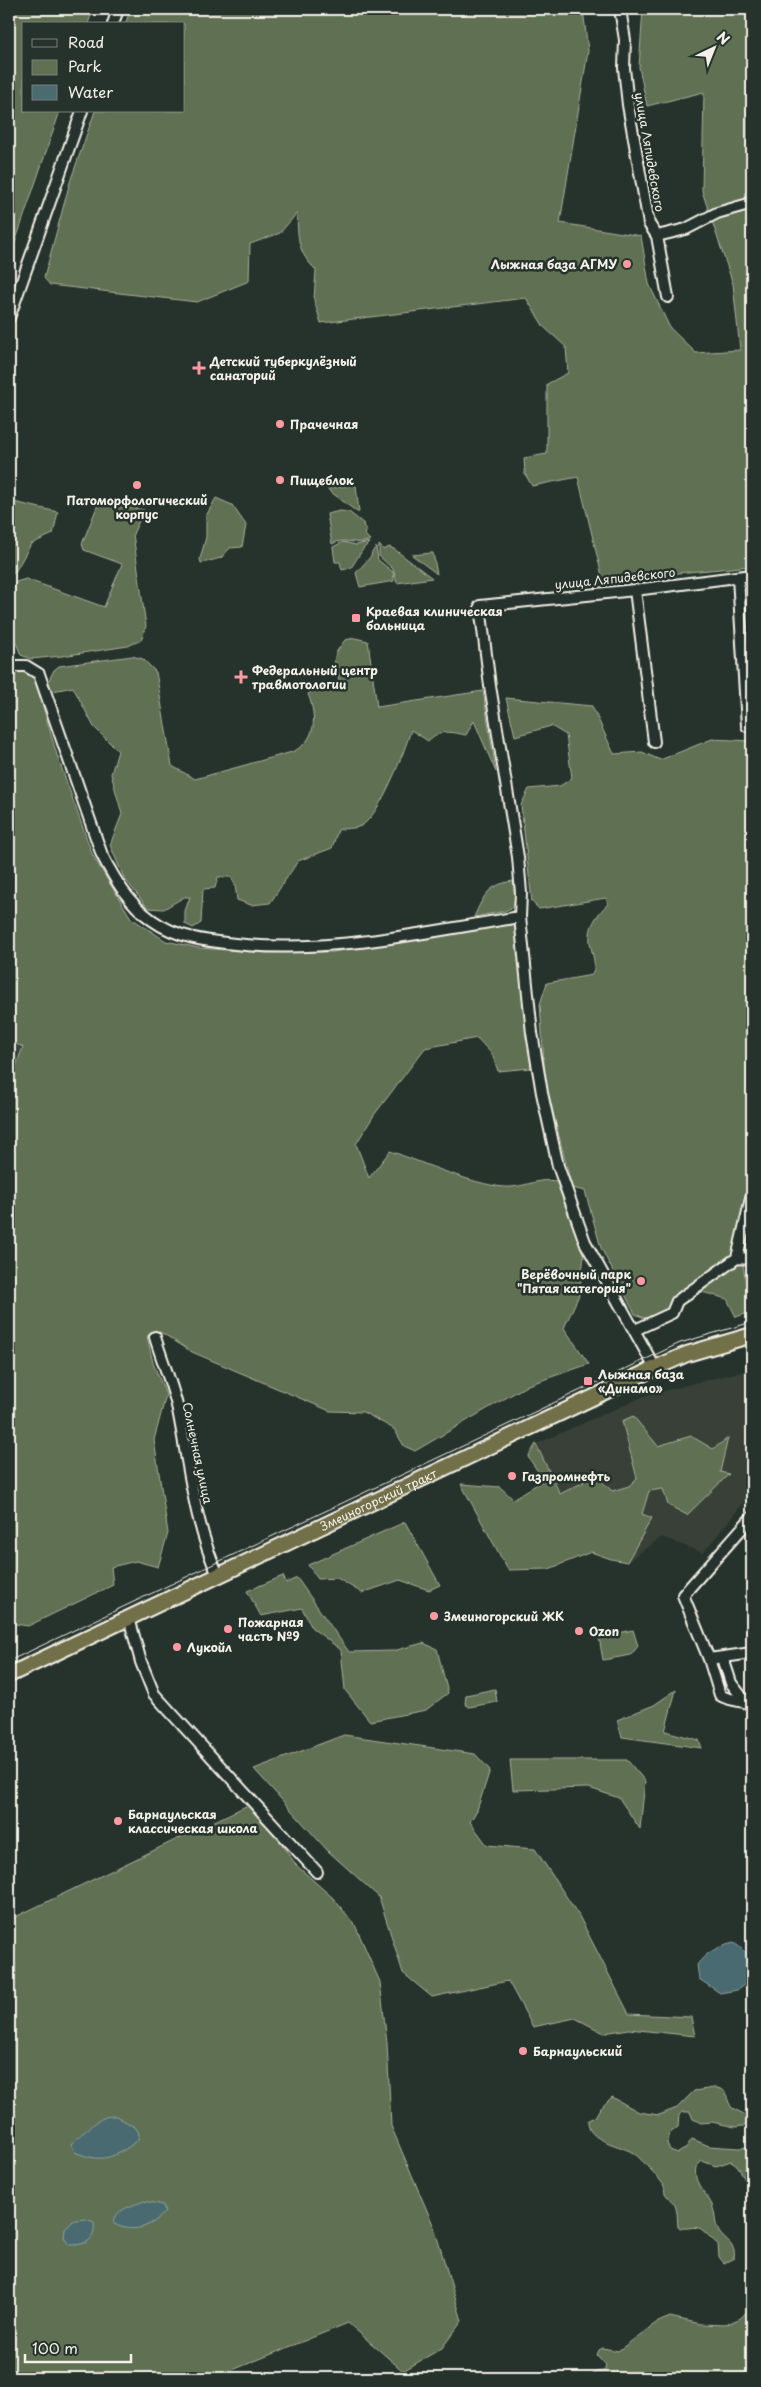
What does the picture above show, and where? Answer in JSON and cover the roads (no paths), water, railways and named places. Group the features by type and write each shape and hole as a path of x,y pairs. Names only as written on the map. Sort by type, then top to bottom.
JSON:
{"highway":[{"name":"Змеиногорский тракт","path":"9,1675 655,1368 687,1354 752,1335"}],"street":[{"path":"114,22 118,9"},
{"name":"улица Ляпидевского","path":"620,9 625,40 624,68 628,105 649,224 657,236 668,297"},
{"path":"9,318 82,112"},
{"path":"657,236 686,229 717,213 752,202"},
{"name":"улица Ляпидевского","path":"520,917 522,893 518,857 490,686 480,606 635,590 752,575"},
{"path":"738,577 747,726"},
{"path":"635,590 654,742"},
{"path":"9,666 26,666 39,674 102,855 116,882 136,907 153,921 171,931 210,942 297,948 405,936 520,917 536,1059 558,1166 585,1242 655,1368"},
{"path":"737,1258 752,1194"},
{"path":"635,1330 672,1313 677,1301 737,1258 752,1258"},
{"name":"Солнечная улица","path":"154,1337 177,1408 195,1503 211,1560 218,1575"},
{"path":"749,1703 729,1701 720,1695 709,1659 683,1595 752,1517"},
{"path":"129,1618 141,1662 154,1694 317,1872"},
{"path":"709,1659 752,1652"},
{"path":"723,1658 731,1683 749,1703"}],"water":[{"path":"734,1943 749,1958 752,1979 737,1990 720,1993 699,1979 697,1965 704,1956 713,1950"},
{"path":"116,2116 135,2127 139,2133 138,2140 115,2155 108,2157 93,2158 75,2152 71,2144 77,2138 100,2119"},
{"path":"144,2201 163,2205 165,2212 154,2222 135,2229 114,2224 120,2211"},
{"path":"86,2219 94,2222 91,2238 85,2243 69,2245 64,2238 65,2229 74,2220"}],"tram line":[{"path":"9,1661 680,1343 752,1322"}],"place":[{"name":"Лыжная база АГМУ","path":"627,264"},
{"name":"Детский туберкулёзный санаторий","path":"199,368"},
{"name":"Прачечная","path":"280,424"},
{"name":"Пищеблок","path":"280,480"},
{"name":"Патоморфологический корпус","path":"137,485"},
{"name":"Краевая клиническая больница","path":"356,618"},
{"name":"Федеральный центр травмотологии","path":"241,677"},
{"name":"Верёвочный парк \"Пятая категория\"","path":"641,1281"},
{"name":"Лыжная база «Динамо»","path":"588,1381"},
{"name":"Газпромнефть","path":"512,1476"},
{"name":"Змеиногорский ЖК","path":"434,1616"},
{"name":"Пожарная часть №9","path":"228,1629"},
{"name":"Ozon","path":"579,1631"},
{"name":"Лукойл","path":"177,1647"},
{"name":"Барнаульская классическая школа","path":"118,1821"},
{"name":"Барнаульский","path":"523,2051"}]}
